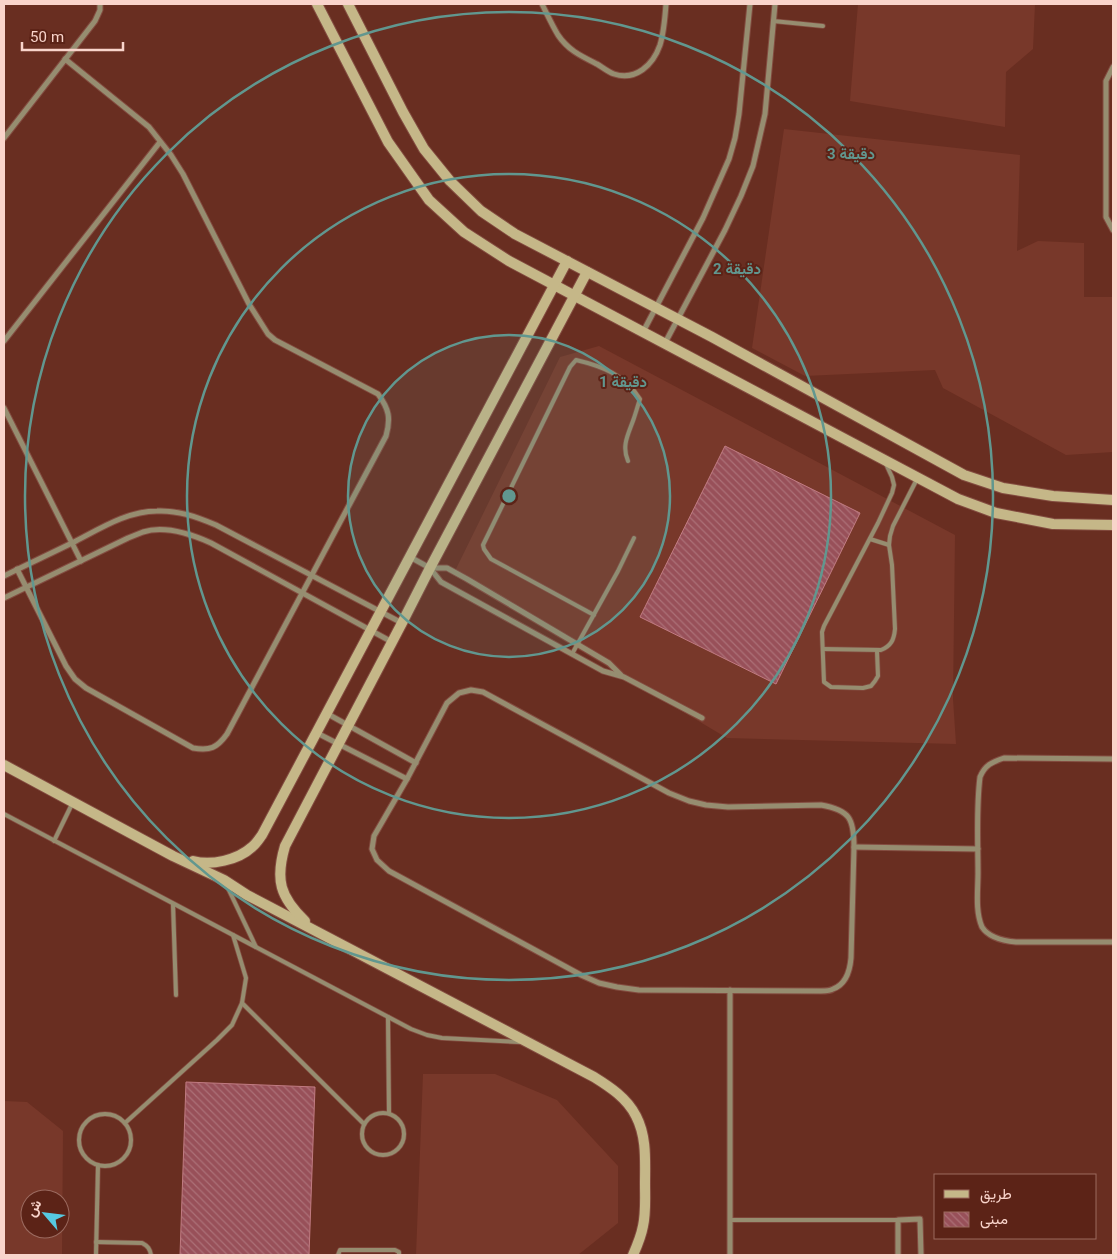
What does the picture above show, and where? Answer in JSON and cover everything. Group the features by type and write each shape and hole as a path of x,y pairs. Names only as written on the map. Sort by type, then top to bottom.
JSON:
{"street":[{"path":"4,138 95,21 100,10 100,4"},
{"path":"317,4 388,142 429,200 464,232 509,261 958,499 996,512 1053,524 1113,526"},
{"path":"348,4 403,112 424,148 450,181 481,211 515,234 656,307 964,475 1003,488 1053,496 1113,500"},
{"path":"542,4 558,34 572,50 614,74 626,76 636,75 654,59 660,45 666,4"},
{"path":"643,332 704,218 729,159 739,114 750,4"},
{"path":"665,344 742,196 753,166 765,114 775,4"},
{"path":"17,570 66,666 75,679 86,688 193,748 203,750 213,747 220,743 227,734 386,436 389,424 388,412 378,394 275,340 268,334 249,304 184,174 149,127 65,59"},
{"path":"1113,67 1106,81 1106,217 1113,230"},
{"path":"4,341 160,142"},
{"path":"173,856 201,864 215,863 240,855 252,847 262,835 566,261"},
{"path":"315,931 293,910 286,898 279,875 280,862 285,846 430,568 588,272"},
{"path":"4,408 80,560"},
{"path":"4,576 115,521 136,513 157,510 179,512 198,517 216,525 402,623"},
{"path":"4,598 144,531 180,532 212,543 392,642"},
{"path":"410,557 430,568 441,582 603,671 624,677 702,718"},
{"path":"430,568 447,568 609,663 624,677"},
{"path":"471,690 483,692 669,793 689,801 728,807 821,805 836,808 844,812 850,819 854,830 851,958 847,976 841,984 833,989 821,991 639,990 617,988 580,975 389,871 377,860 372,849 374,836 416,763 447,703 458,693 471,690"},
{"path":"326,713 416,763"},
{"path":"316,732 407,779"},
{"path":"1113,759 1004,758 990,763 983,770 980,777 978,849 978,915 983,928 989,934 1002,941 1016,942 1113,942"},
{"path":"4,765 173,856 224,880 247,895 315,931 529,1042 614,1090 636,1115 645,1145 643,1226 633,1255"},
{"path":"854,847 978,849"},
{"path":"730,990 730,1255"},
{"path":"898,1255 898,1220 920,1219 921,1255"}],"lane":[{"path":"773,21 823,26"},
{"path":"594,615 491,559 484,549 484,545 562,383 576,360 616,374 628,383 640,399 625,444 625,454 628,461"},
{"path":"877,650 878,676 871,686 863,688 831,687 826,685 823,680 822,632 892,493 894,486 892,477 884,460"},
{"path":"823,649 885,649 894,639 890,536 893,526 918,478"},
{"path":"572,654 634,538"},
{"path":"870,539 889,545"},
{"path":"54,841 73,802"},
{"path":"4,814 411,1029 442,1038 529,1042"},
{"path":"224,880 256,947"},
{"path":"173,904 176,995"},
{"path":"125,1123 232,1025 242,1003 246,978 233,935"},
{"path":"242,1003 364,1124"},
{"path":"388,1017 390,1113"},
{"path":"382,1112 390,1113 401,1122 404,1129 402,1143 398,1149 391,1153 377,1154 370,1151 365,1145 362,1138 364,1124 375,1114 382,1112"},
{"path":"112,1114 125,1123 131,1138 127,1154 122,1160 106,1166 91,1162 85,1156 79,1141 83,1126 89,1120 96,1116 112,1114"},
{"path":"96,1255 98,1165"},
{"path":"730,1220 898,1220"},
{"path":"96,1242 142,1243 147,1245 151,1255"},
{"path":"338,1255 340,1250 395,1250 399,1252 399,1255"}],"shaded area":[{"path":"858,4 1035,4 1033,49 1006,72 1005,127 850,101"},
{"path":"784,129 1020,155 1017,251 1038,241 1084,243 1084,297 1113,297 1113,452 1066,455 943,388 935,370 805,376 752,348"},
{"path":"599,346 955,535 953,699 956,744 727,738 453,575 560,357"},
{"path":"423,1074 495,1074 557,1100 618,1166 618,1223 578,1255 416,1255"},
{"path":"4,1101 27,1102 63,1131 63,1189 20,1189 20,1239 62,1239 62,1255 4,1255"}],"building":[{"path":"725,446 860,513 776,684 640,617"},
{"path":"186,1082 315,1087 309,1255 180,1255"}]}
